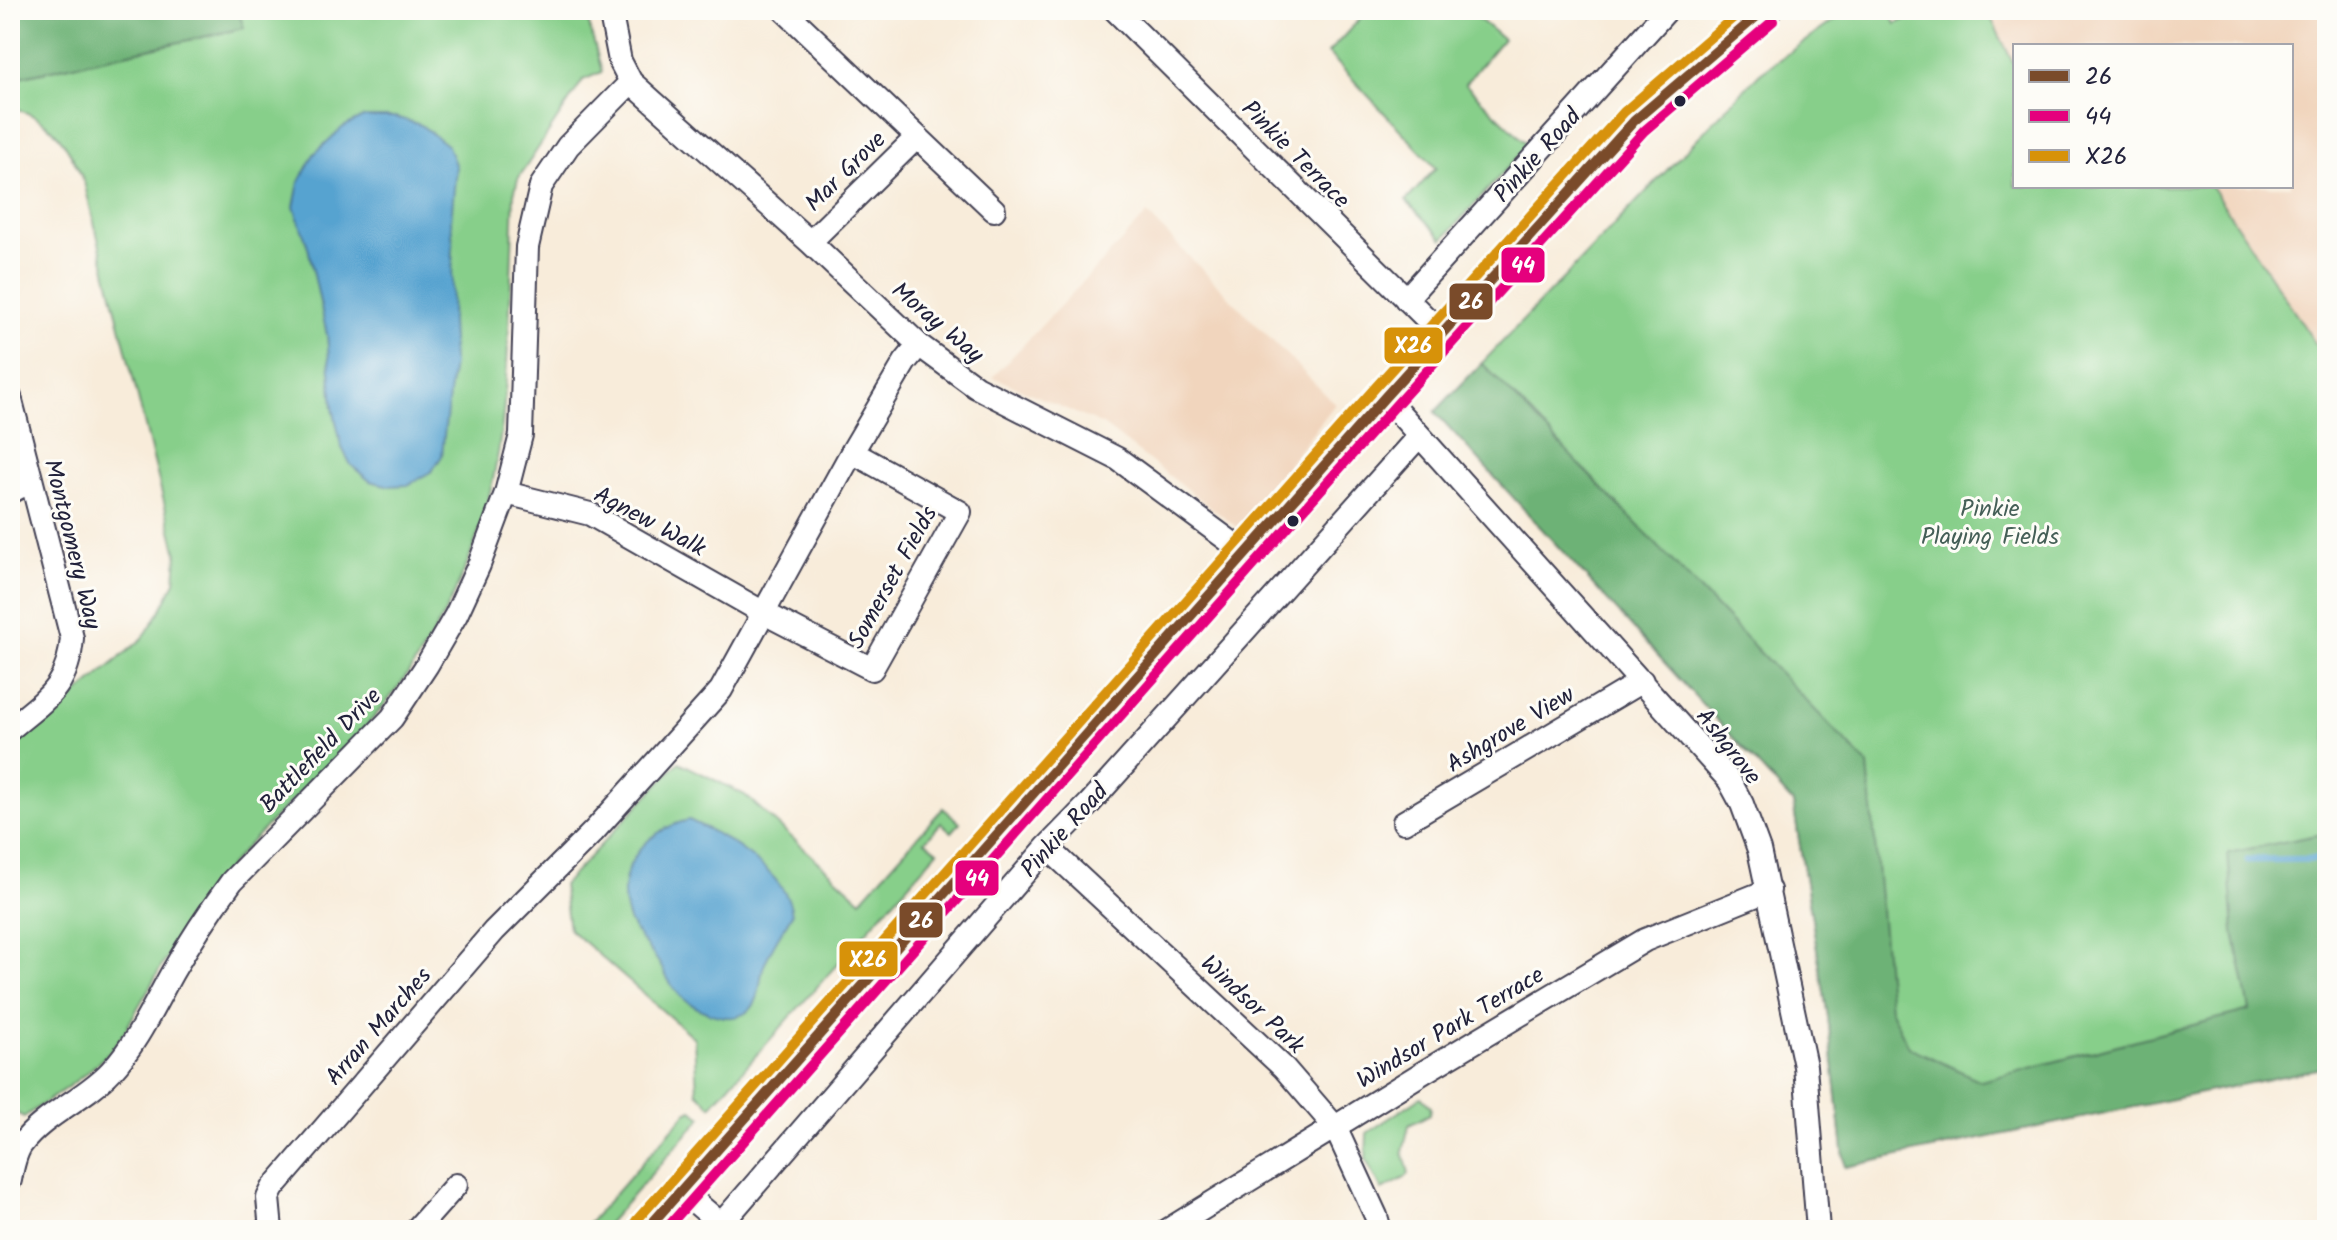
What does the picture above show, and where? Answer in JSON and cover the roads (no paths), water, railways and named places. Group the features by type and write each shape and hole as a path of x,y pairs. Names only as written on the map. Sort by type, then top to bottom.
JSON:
{"main road":[{"name":"Pinkie Road","path":"646,1230 1634,121 1764,10"}],"street":[{"path":"610,10 620,61 631,82"},
{"name":"Mar Grove","path":"784,10 994,210"},
{"name":"Pinkie Terrace","path":"1115,10 1442,334"},
{"name":"Pinkie Road","path":"1406,299 1667,10"},
{"name":"Moray Way","path":"631,82 810,242 919,345 976,387 1118,459 1247,554"},
{"name":"Battlefield Drive","path":"10,1180 15,1143 110,1073 150,1016 180,960 232,881 392,718 456,615 506,493 521,435 527,247 541,186 568,146 631,82"},
{"name":"Mar Grove","path":"810,242 917,137"},
{"path":"764,613 852,452 905,362 919,345"},
{"name":"Montgomery Way","path":"10,397 72,638 71,658 62,681 10,729"},
{"name":"Ashgrove","path":"1385,397 1729,780 1742,804 1759,850 1769,890 1805,1066 1818,1230"},
{"name":"Pinkie Road","path":"718,1227 1047,847 1419,436"},
{"name":"Somerset Fields","path":"764,613 872,669 960,512 852,452"},
{"path":"10,492 31,481"},
{"name":"Agnew Walk","path":"506,493 590,514 764,613"},
{"name":"Arran Marches","path":"271,1230 268,1198 273,1188 494,931 594,831 721,690 764,613"},
{"name":"Ashgrove View","path":"1404,822 1642,681"},
{"name":"Windsor Park","path":"1047,847 1284,1068 1335,1127 1380,1230"},
{"name":"Windsor Park Terrace","path":"1168,1230 1645,940 1769,890"},
{"path":"416,1230 456,1185"},
{"path":"681,1190 718,1227"}],"water":[{"path":"363,117 395,117 421,125 448,146 456,167 451,221 453,363 442,456 432,471 408,485 390,486 370,481 351,465 342,448 333,408 327,335 308,247 294,207 299,182 314,154 343,127"},
{"path":"689,820 719,835 767,870 788,899 792,914 766,961 755,1003 739,1016 709,1013 682,997 629,920 624,886 635,856 658,833"}],"waterway":[{"path":"2248,860 2327,859"}],"park label":[{"name":"Pinkie Playing Fields","path":"1990,522"}]}
